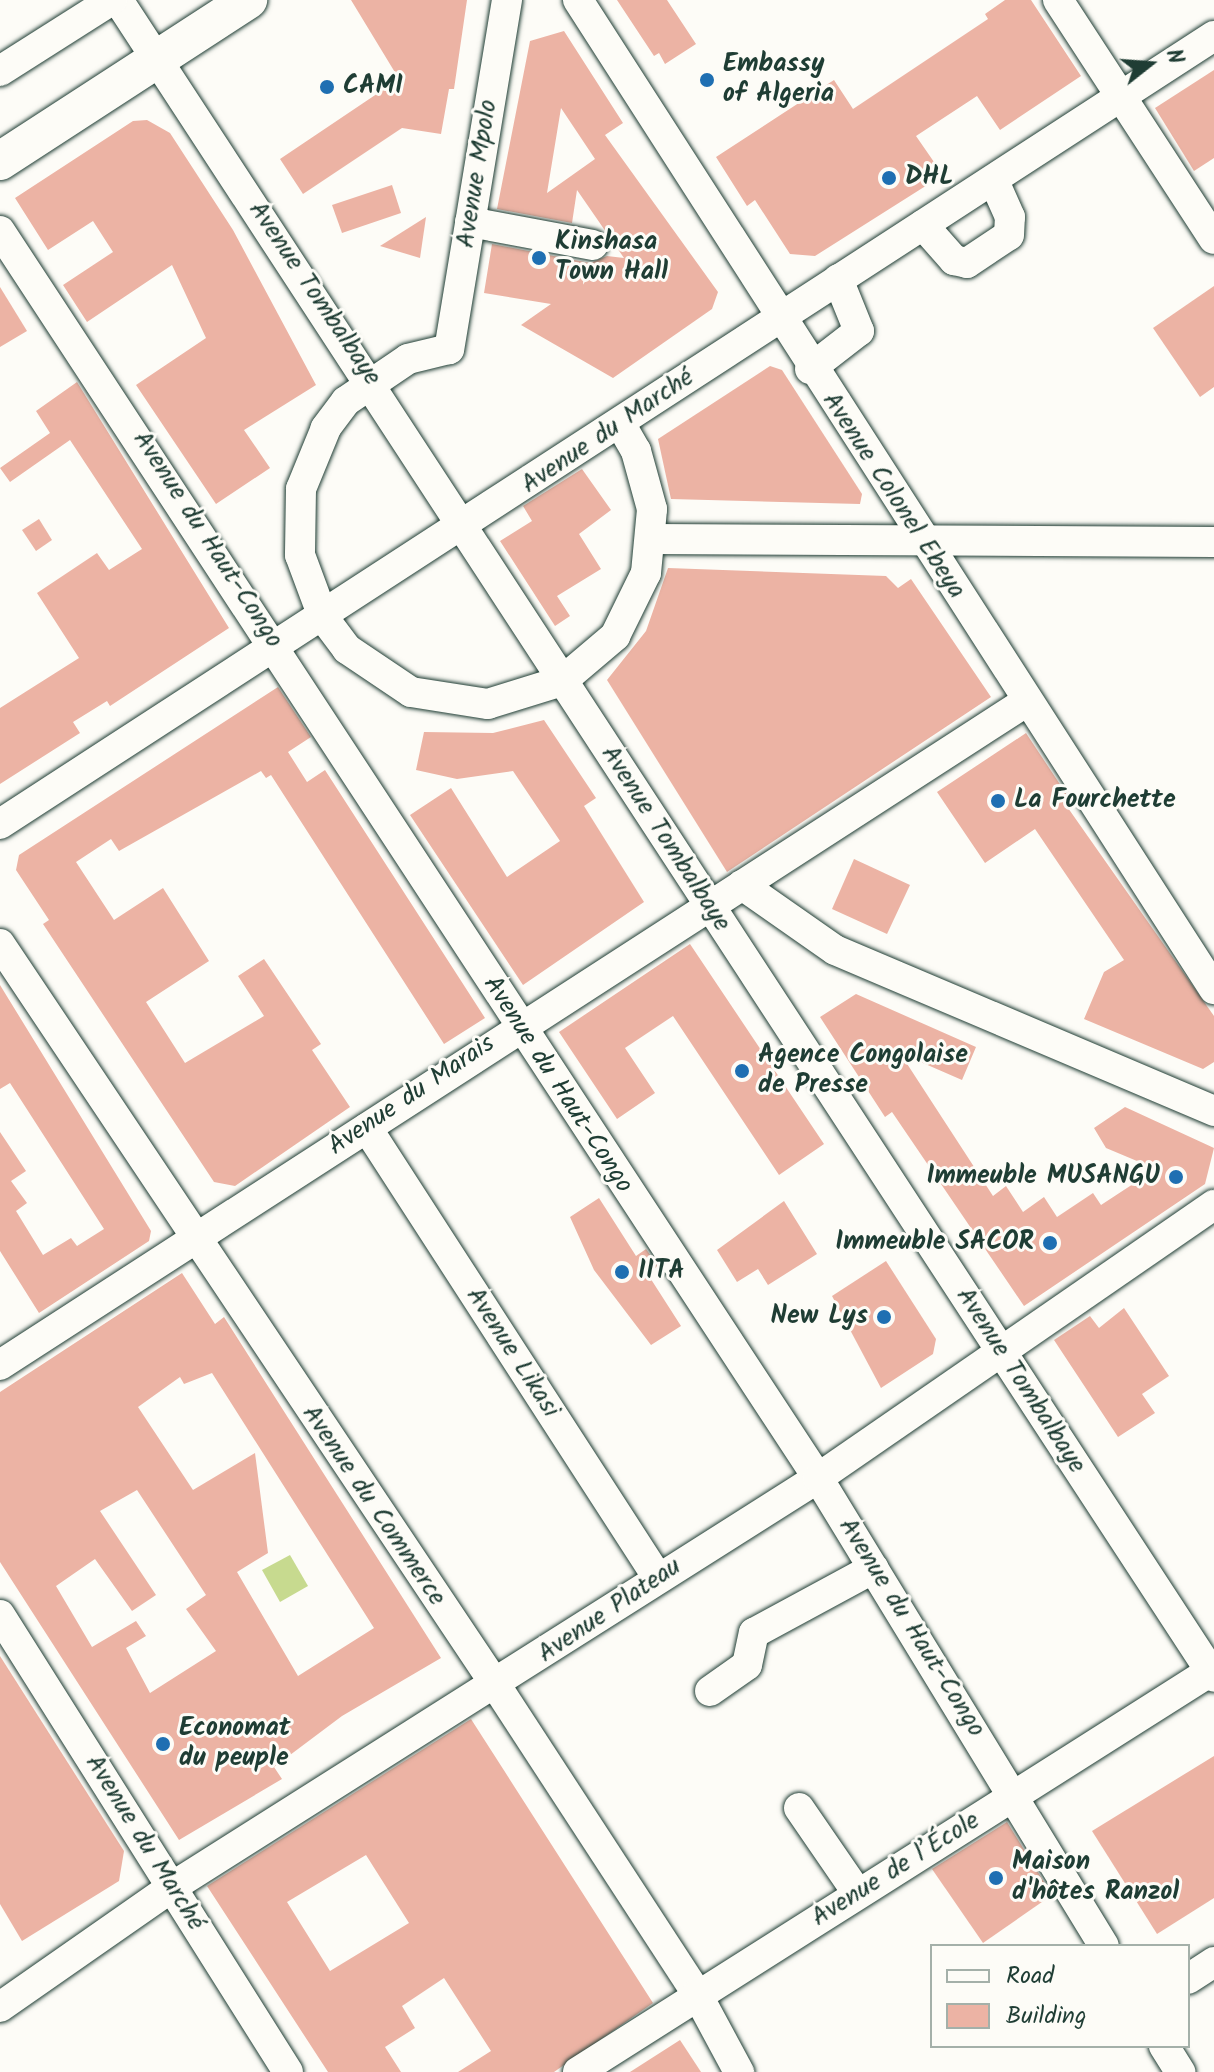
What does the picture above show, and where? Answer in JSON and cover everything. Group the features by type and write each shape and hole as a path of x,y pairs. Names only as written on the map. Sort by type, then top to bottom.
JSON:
{"main road":[{"path":"0,161 248,0"}],"street":[{"name":"Avenue Tombalbaye","path":"115,0 372,380 562,681 1213,1673"},
{"path":"0,71 115,0"},
{"name":"Avenue Mpolo","path":"372,380 408,359 449,349 507,0"},
{"name":"Avenue Colonel Ebeya","path":"578,0 777,318 1214,989"},
{"path":"1058,0 1214,239"},
{"name":"Avenue du Marché","path":"0,824 467,527 777,318 1123,100 1214,36"},
{"path":"923,225 954,260 967,263 1009,235 1010,217 994,181"},
{"path":"470,222 593,245"},
{"name":"Avenue du Haut-Congo","path":"0,231 277,646 516,1026 818,1478 1103,1944"},
{"path":"810,369 859,331 838,279"},
{"path":"372,380 326,428 301,489 300,555 323,617 347,649 411,692 488,704 562,681 591,661 634,606 652,539 647,479 621,425"},
{"path":"652,539 1214,542"},
{"name":"Avenue du Marais","path":"0,1365 367,1128 516,1026 1027,701"},
{"path":"742,885 835,950 1214,1111"},
{"name":"Avenue du Commerce","path":"0,944 193,1241 497,1687 697,1994 739,2072"},
{"name":"Avenue Likasi","path":"367,1128 658,1578"},
{"name":"Avenue Plateau","path":"0,2007 172,1887 497,1687 658,1578 818,1478 1214,1205"},
{"path":"710,1691 747,1665 754,1633 874,1568"},
{"name":"Avenue du Marché","path":"0,1615 288,2072"},
{"name":"Avenue de l’École","path":"578,2072 697,1994 1213,1673"},
{"path":"799,1808 858,1894"},
{"path":"1190,1978 1214,1962"},
{"path":"1165,2048 1180,2072"}],"green space":[{"path":"290,1555 308,1586 280,1602 262,1570"}],"building":[{"path":"351,0 467,0 454,89 449,89 441,134 402,128 303,194 280,159 399,79"},
{"path":"617,0 667,0 696,44 665,64 659,53 654,56"},
{"path":"1005,0 1031,0 1081,76 1000,130 977,96 916,136 943,175 815,256 790,254 755,200 747,206 716,157 834,80 853,109 988,19 985,14"},
{"name":"Kinshasa Town Hall","path":"564,31 623,123 605,135 718,292 712,309 613,378 521,325 551,304 484,293 492,244 590,263 607,256 624,258 577,190 572,223 497,209 530,41","holes":["561,108 595,159 547,193"]},
{"path":"1214,70 1214,158 1194,171 1155,108"},
{"path":"147,120 170,133 233,230 316,385 244,430 270,468 216,504 136,385 206,338 172,265 87,322 63,285 113,252 93,221 48,250 15,198 133,121"},
{"path":"392,185 401,213 342,233 332,205"},
{"path":"426,217 420,258 380,246"},
{"path":"1214,286 1214,387 1200,397 1153,328"},
{"path":"0,287 27,331 0,347"},
{"path":"770,366 782,370 862,494 860,504 671,499 658,439"},
{"path":"77,382 229,628 110,706 107,701 73,722 80,733 0,784 0,708 79,658 37,593 97,553 109,570 142,549 70,440 10,482 0,468 50,433 36,411"},
{"path":"582,469 611,510 579,534 601,569 557,596 570,616 555,626 500,541 532,521 523,506"},
{"path":"39,519 52,540 36,551 22,530"},
{"path":"668,568 886,576 898,588 911,579 991,697 727,872 607,680 646,631"},
{"path":"278,687 311,737 288,752 307,782 325,770 485,1018 444,1044 271,775 266,778 261,771 119,851 111,839 76,862 114,920 163,888 209,961 146,1002 185,1063 264,1016 238,976 264,959 321,1044 312,1050 350,1107 235,1186 214,1182 43,924 49,920 16,870 19,855"},
{"path":"544,720 596,798 584,806 644,902 523,985 410,815 451,788 507,877 560,841 513,771 457,779 416,770 424,732 493,733"},
{"path":"1026,733 1073,804 1068,808 1214,1016 1214,1062 1203,1069 1084,1019 1104,972 1124,960 1035,829 985,863 937,792"},
{"path":"854,859 910,885 887,934 832,909"},
{"name":"Agence Congolaise de Presse","path":"690,944 824,1144 779,1175 673,1016 625,1048 655,1093 617,1119 559,1032"},
{"path":"0,985 151,1231 149,1241 39,1313 0,1251 0,1132 26,1171 11,1181 27,1203 16,1211 43,1255 71,1238 77,1246 104,1229 10,1083 0,1089"},
{"path":"856,994 976,1047 962,1080 900,1053 993,1196 1006,1186 1023,1212 1044,1197 1057,1217 1093,1193 1101,1205 1156,1169 1106,1148 1094,1128 1125,1107 1214,1148 1205,1184 1024,1306 892,1112 885,1117 820,1017"},
{"name":"IITA","path":"599,1198 636,1256 646,1249 658,1266 647,1273 681,1326 651,1345 594,1270 570,1217"},
{"path":"784,1201 817,1254 768,1285 758,1269 737,1282 717,1250"},
{"name":"New Lys","path":"886,1261 936,1339 933,1354 881,1388 832,1296"},
{"path":"182,1273 215,1324 224,1317 441,1658 342,1716 274,1767 282,1779 179,1840 0,1562 0,1392","holes":["212,1373 374,1628 298,1676 237,1572 268,1553 255,1453 193,1490 138,1407 180,1377 184,1384","137,1490 206,1595 186,1609 216,1651 150,1693 126,1648 146,1636 136,1621 92,1647 56,1586 95,1559 132,1611 156,1595 100,1511"]},
{"path":"1124,1308 1169,1376 1142,1394 1155,1413 1118,1437 1054,1340 1090,1316 1099,1328"},
{"path":"0,1656 124,1851 119,1881 22,1941 0,1904"},
{"path":"471,1719 653,2003 554,2072 458,2072 491,2051 444,1978 402,2006 415,2028 385,2047 401,2072 328,2072 207,1886","holes":["366,1855 409,1923 330,1971 287,1902"]},
{"path":"1214,1756 1214,1898 1157,1934 1092,1831"},
{"name":"Maison d'hôtes Ranzol","path":"1007,1822 1052,1895 983,1943 932,1869"},
{"path":"680,2040 701,2072 630,2072"}],"place":[{"name":"Embassy of Algeria","path":"707,80"},
{"name":"CAMI","path":"327,87"},
{"name":"DHL","path":"889,178"},
{"name":"Kinshasa Town Hall","path":"539,258"},
{"name":"La Fourchette","path":"998,801"},
{"name":"Agence Congolaise de Presse","path":"742,1071"},
{"name":"Immeuble MUSANGU","path":"1176,1177"},
{"name":"Immeuble SACOR","path":"1050,1243"},
{"name":"IITA","path":"622,1272"},
{"name":"New Lys","path":"884,1317"},
{"name":"Economat du peuple","path":"163,1744"},
{"name":"Maison d'hôtes Ranzol","path":"996,1878"}]}
